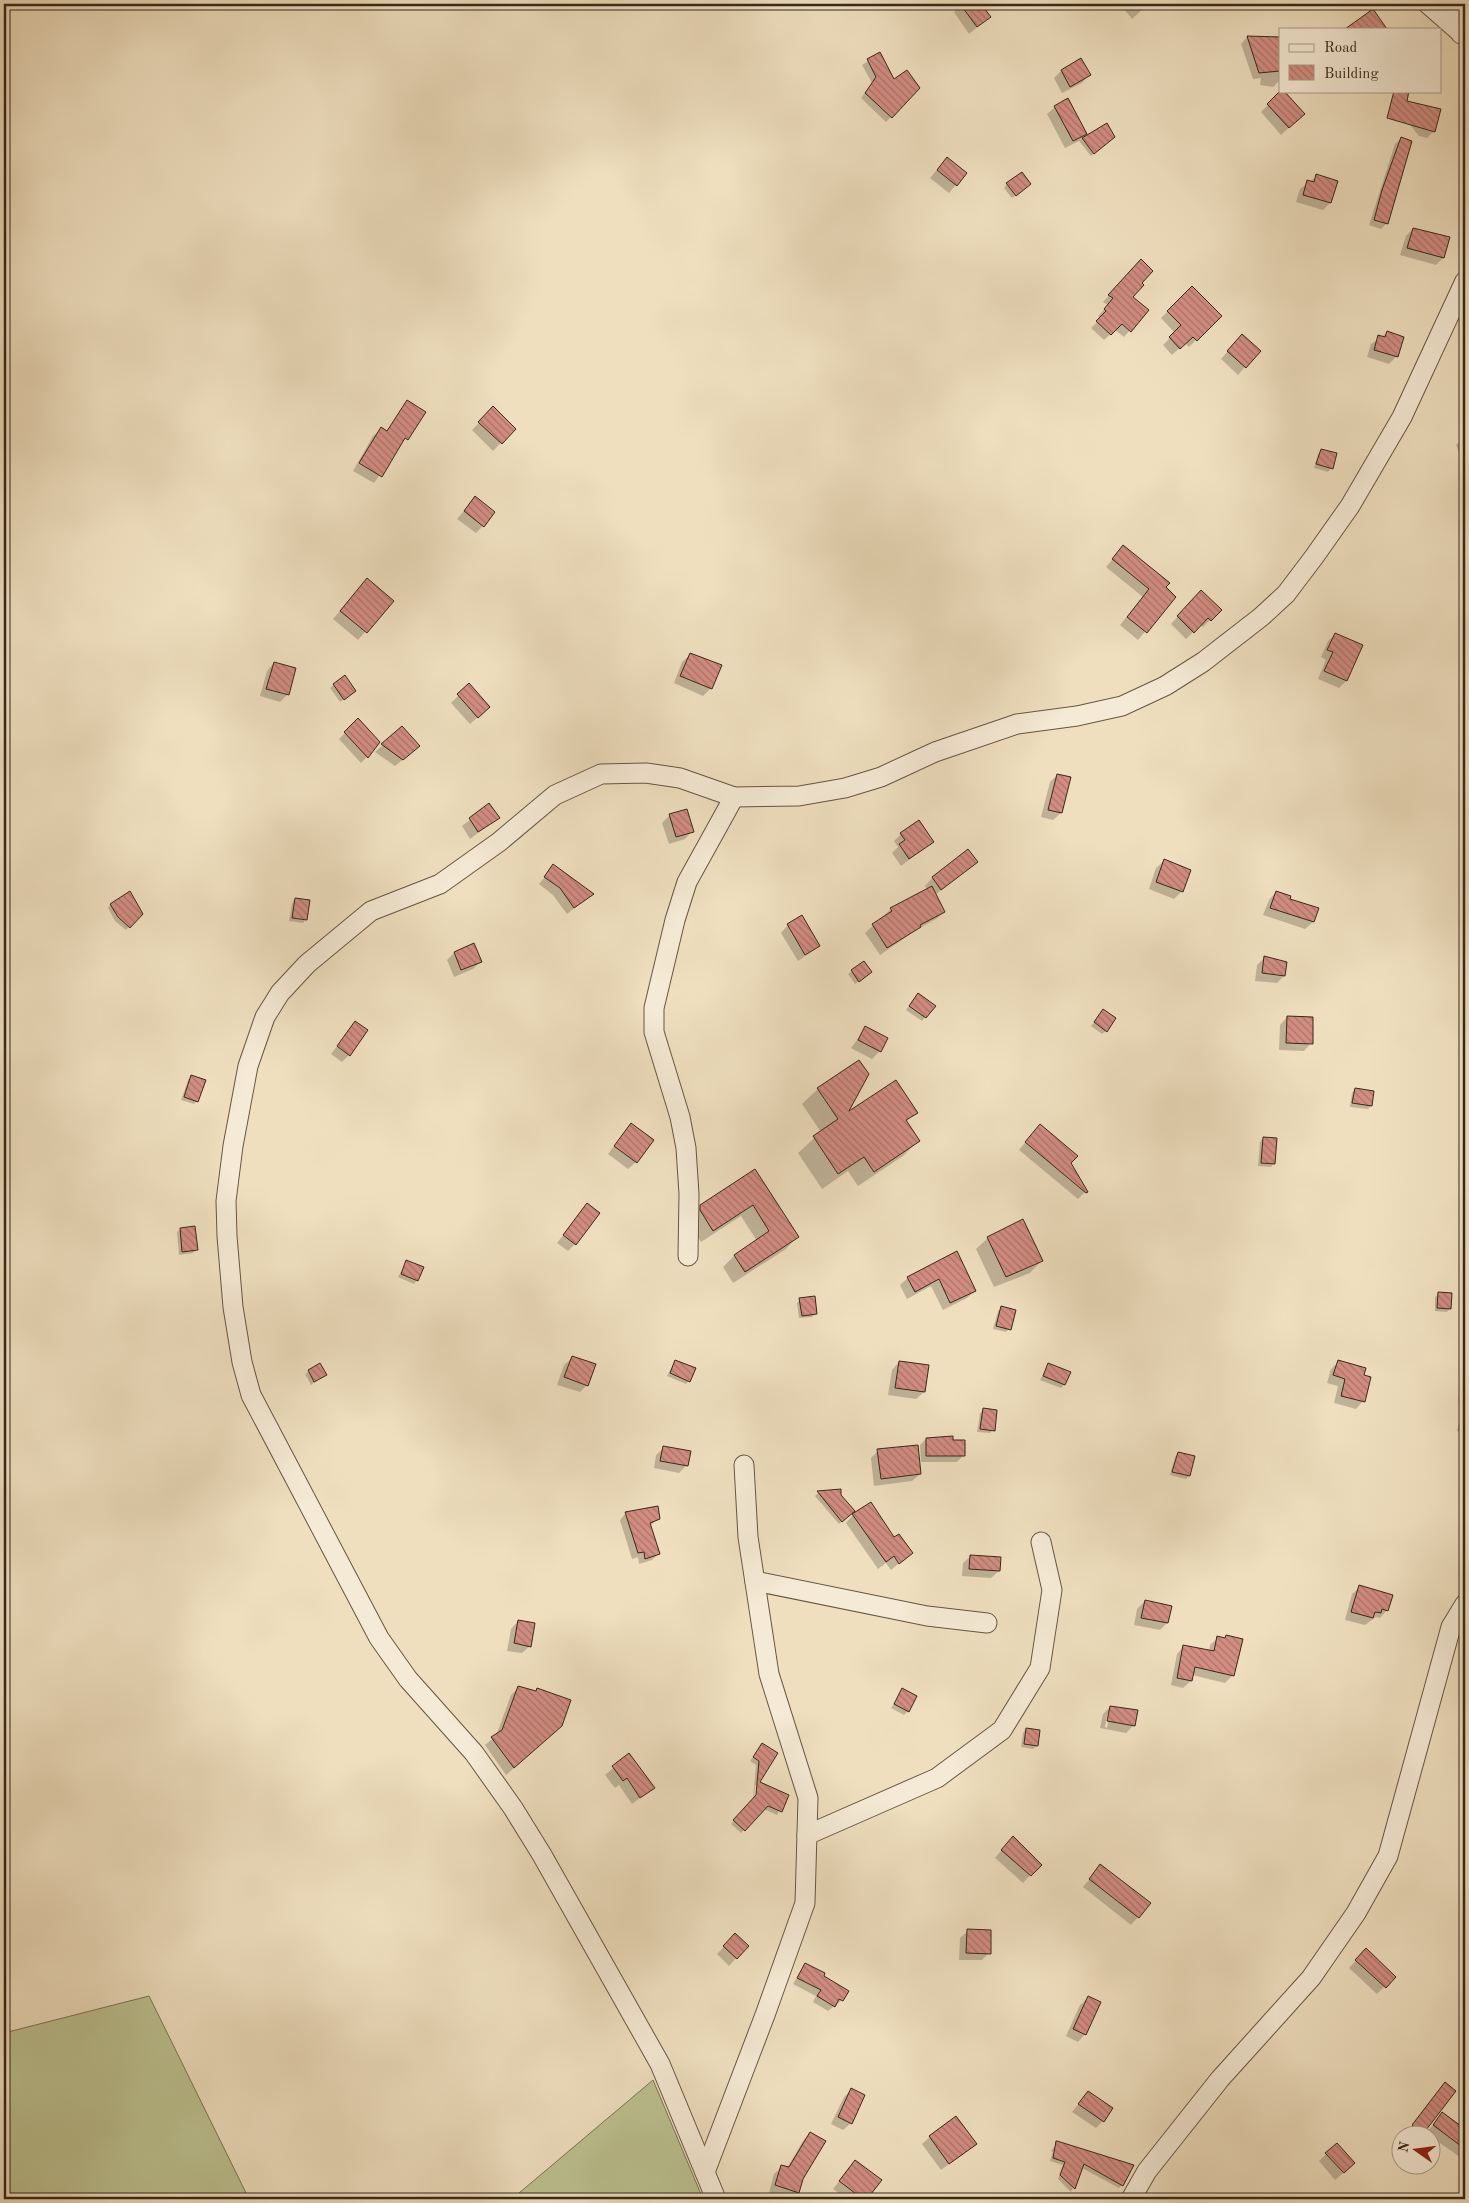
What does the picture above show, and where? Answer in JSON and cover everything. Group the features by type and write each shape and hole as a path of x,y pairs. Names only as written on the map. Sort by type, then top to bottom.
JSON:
{"street":[{"path":"1428,4 1463,38"},
{"path":"1453,4 1463,38"},
{"path":"716,2199 660,2064 542,1855 514,1808 474,1753 408,1680 379,1638 251,1395 242,1362 234,1316 226,1201 233,1146 248,1066 265,1017 280,993 307,964 339,936 371,912 440,884 499,842 555,795 601,774 646,773 680,778 734,797 799,796 845,788 881,778 935,752 1017,724 1076,716 1122,706 1165,686 1202,662 1261,617 1286,594 1350,506 1402,417 1465,281"},
{"path":"688,1256 689,1194 686,1148 680,1117 654,1032 654,1008 675,920 687,882 734,797"},
{"path":"705,2172 765,2015 805,1903 808,1798 769,1674 748,1537 744,1465"},
{"path":"806,1835 937,1778 1002,1730 1040,1668 1052,1590 1040,1542"},
{"path":"755,1581 927,1616 987,1623"},
{"path":"1131,2199 1153,2164 1220,2080 1311,1978 1356,1913 1388,1856 1451,1627 1465,1604"}],"green space":[{"path":"149,1996 249,2199 4,2199 4,2033"},
{"path":"653,2080 703,2199 512,2199"}],"building":[{"path":"960,4 981,4 991,17 977,27"},
{"path":"1373,9 1386,28 1346,28"},
{"path":"1247,36 1279,37 1279,71 1259,73"},
{"path":"880,52 894,79 907,70 920,88 892,118 865,93 876,77 867,59"},
{"path":"1081,58 1091,75 1070,87 1061,70"},
{"path":"1279,92 1285,92 1305,114 1289,128 1267,104"},
{"path":"1394,92 1409,92 1407,101 1441,109 1435,132 1387,118"},
{"path":"1068,98 1087,134 1073,141 1054,106"},
{"path":"1107,123 1115,137 1094,154 1082,138"},
{"path":"1401,137 1412,141 1388,224 1374,220 1382,190"},
{"path":"947,157 967,173 957,186 937,170"},
{"path":"1022,172 1031,184 1016,196 1006,183"},
{"path":"1316,174 1338,181 1331,203 1303,195 1307,180 1314,182"},
{"path":"1413,228 1450,237 1444,258 1407,248"},
{"path":"1141,259 1153,271 1133,297 1149,310 1131,332 1122,324 1111,335 1096,321 1106,311 1104,309 1113,298 1108,295"},
{"path":"1192,286 1222,316 1197,341 1193,337 1180,349 1169,337 1181,325 1167,311"},
{"path":"1387,331 1404,337 1398,357 1374,350 1378,335 1385,337"},
{"path":"1242,334 1261,351 1246,368 1227,351"},
{"path":"407,400 426,412 408,440 405,438 382,477 359,463 381,427 387,431"},
{"path":"493,406 516,429 502,444 478,422"},
{"path":"1321,449 1337,453 1333,469 1316,464"},
{"path":"475,496 495,512 484,527 464,511"},
{"path":"1123,545 1170,583 1166,587 1176,597 1147,633 1127,617 1149,589 1112,559"},
{"path":"367,578 394,601 367,633 340,611"},
{"path":"1201,590 1222,610 1211,621 1208,618 1194,633 1177,616"},
{"path":"1335,633 1363,645 1347,681 1324,671 1333,652 1327,650"},
{"path":"690,653 722,665 712,689 680,676"},
{"path":"274,662 296,668 289,695 266,689"},
{"path":"345,675 356,691 344,700 333,684"},
{"path":"469,683 490,707 478,718 457,694"},
{"path":"358,718 380,742 368,758 344,732"},
{"path":"402,726 420,746 403,760 381,744"},
{"path":"1057,774 1071,777 1062,813 1048,810"},
{"path":"489,803 500,818 478,832 469,818"},
{"path":"687,809 694,832 676,837 669,814"},
{"path":"919,820 934,842 909,859 899,844 905,840 900,833"},
{"path":"968,849 978,862 941,890 932,877"},
{"path":"1164,859 1191,870 1183,892 1156,882"},
{"path":"553,864 594,894 574,908 560,888 544,877"},
{"path":"932,886 945,912 920,925 921,927 887,948 872,924 892,911 890,908"},
{"path":"130,891 143,914 130,928 118,917 110,904"},
{"path":"1276,891 1291,896 1290,899 1319,908 1314,922 1270,908"},
{"path":"295,898 310,900 307,920 292,918"},
{"path":"802,915 820,946 805,955 787,924"},
{"path":"474,943 482,962 461,970 454,952"},
{"path":"1264,956 1287,962 1285,976 1262,973"},
{"path":"864,961 872,972 859,982 851,970"},
{"path":"918,993 936,1006 926,1018 909,1006"},
{"path":"1103,1009 1116,1018 1107,1032 1094,1022"},
{"path":"1287,1016 1313,1017 1313,1044 1286,1043"},
{"path":"355,1021 368,1030 350,1056 337,1046"},
{"path":"865,1026 888,1038 881,1052 858,1040"},
{"path":"859,1060 869,1074 849,1111 896,1080 918,1113 906,1120 920,1141 874,1172 864,1157 838,1174 813,1136 838,1119 817,1088"},
{"path":"191,1075 206,1080 198,1102 184,1097"},
{"path":"1355,1088 1374,1091 1372,1106 1352,1103"},
{"path":"631,1123 654,1140 637,1163 614,1146"},
{"path":"1040,1124 1078,1156 1071,1163 1088,1192 1086,1193 1025,1142"},
{"path":"1263,1137 1277,1138 1275,1164 1261,1163"},
{"path":"755,1169 799,1237 745,1272 734,1255 769,1231 753,1205 713,1231 700,1210 700,1205"},
{"path":"587,1203 600,1213 576,1245 563,1235"},
{"path":"1023,1219 1043,1261 1006,1277 987,1237"},
{"path":"195,1226 198,1250 182,1252 180,1228"},
{"path":"957,1251 976,1291 950,1303 939,1279 915,1292 907,1277"},
{"path":"406,1260 424,1267 418,1281 401,1274"},
{"path":"1438,1292 1452,1293 1451,1309 1437,1308"},
{"path":"815,1296 817,1314 802,1316 799,1298"},
{"path":"1001,1306 1016,1310 1011,1330 996,1326"},
{"path":"572,1356 596,1364 588,1386 564,1377"},
{"path":"675,1360 696,1368 690,1382 670,1373"},
{"path":"1338,1360 1366,1368 1364,1375 1371,1377 1365,1402 1341,1396 1345,1379 1333,1375"},
{"path":"899,1361 929,1365 925,1392 895,1388"},
{"path":"320,1363 327,1375 314,1382 308,1370"},
{"path":"1048,1363 1071,1372 1065,1385 1043,1376"},
{"path":"983,1408 997,1410 995,1431 980,1429"},
{"path":"953,1436 953,1440 965,1440 965,1456 926,1456 926,1438"},
{"path":"918,1445 921,1474 881,1479 877,1449"},
{"path":"663,1446 691,1451 688,1466 660,1461"},
{"path":"1178,1452 1195,1456 1190,1476 1172,1472"},
{"path":"841,1489 841,1495 855,1511 842,1522 817,1491"},
{"path":"871,1502 894,1537 899,1534 913,1553 899,1564 894,1556 886,1562 852,1514"},
{"path":"658,1506 660,1519 650,1523 660,1554 645,1559 644,1552 638,1553 625,1512"},
{"path":"970,1555 1001,1557 1000,1571 969,1569"},
{"path":"1359,1585 1393,1595 1388,1611 1382,1609 1381,1613 1375,1612 1373,1618 1351,1612"},
{"path":"1145,1600 1172,1606 1168,1623 1141,1618"},
{"path":"518,1620 535,1623 531,1647 514,1643"},
{"path":"1226,1635 1243,1639 1234,1676 1195,1667 1192,1681 1177,1678 1183,1645 1214,1651 1217,1636 1225,1638"},
{"path":"518,1686 536,1691 537,1688 571,1700 562,1726 514,1768 491,1737 502,1730"},
{"path":"902,1688 917,1696 909,1712 894,1704"},
{"path":"1110,1706 1138,1710 1135,1726 1107,1721"},
{"path":"1026,1728 1040,1730 1038,1746 1024,1744"},
{"path":"762,1743 778,1753 760,1782 789,1795 782,1812 768,1806 745,1831 733,1820 756,1795 759,1761 753,1757"},
{"path":"629,1753 655,1788 640,1798 627,1778 623,1781 612,1766"},
{"path":"1013,1836 1042,1865 1031,1876 1001,1850"},
{"path":"1100,1864 1151,1903 1139,1918 1089,1879"},
{"path":"967,1929 991,1930 991,1954 966,1953"},
{"path":"735,1933 749,1946 737,1959 723,1946"},
{"path":"1366,1948 1396,1977 1386,1988 1355,1960"},
{"path":"805,1963 825,1973 824,1976 849,1991 843,2001 839,1999 835,2007 817,1996 821,1990 797,1978"},
{"path":"1088,1996 1101,2002 1086,2035 1073,2029"},
{"path":"1445,2082 1456,2091 1429,2126 1412,2125"},
{"path":"851,2088 865,2095 852,2124 838,2117"},
{"path":"1088,2091 1113,2108 1104,2122 1078,2104"},
{"path":"1442,2112 1465,2129 1465,2149 1442,2132 1442,2126 1433,2125"},
{"path":"956,2116 977,2144 949,2164 929,2136"},
{"path":"810,2132 826,2141 803,2179 799,2193 775,2185 781,2165 789,2167"},
{"path":"1056,2141 1134,2165 1123,2186 1084,2164 1075,2189 1060,2175 1065,2162 1053,2158"},
{"path":"1337,2143 1355,2163 1344,2173 1325,2153"},
{"path":"855,2160 882,2180 867,2199 863,2199 839,2181"}]}
